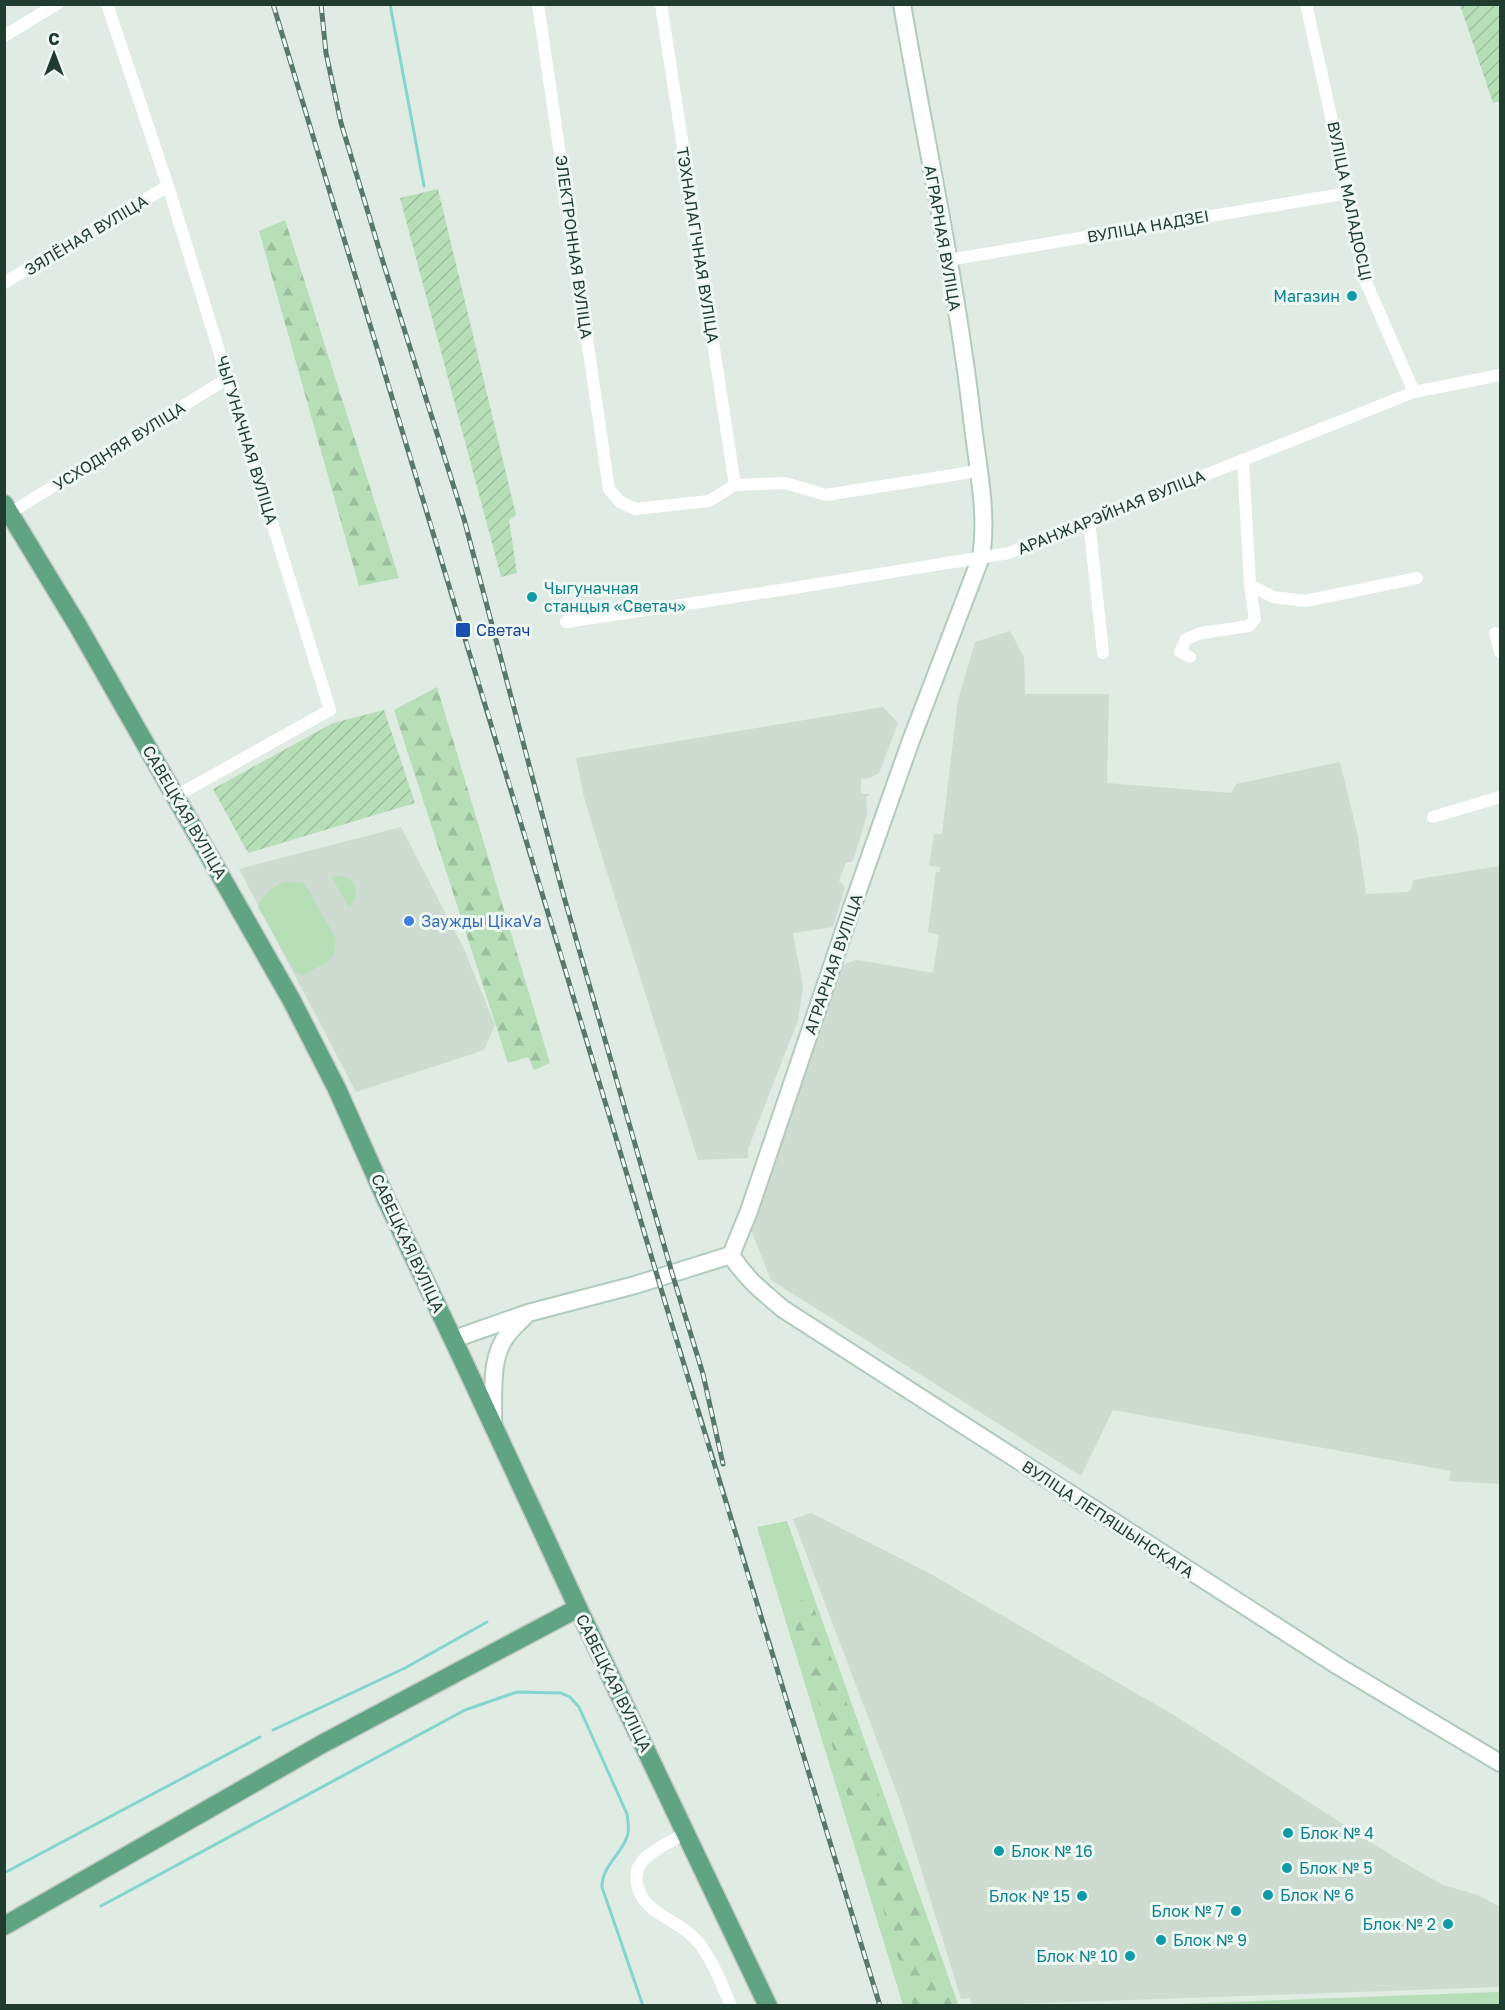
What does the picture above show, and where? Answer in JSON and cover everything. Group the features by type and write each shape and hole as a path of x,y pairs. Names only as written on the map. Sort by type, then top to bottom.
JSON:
{"main road":[{"name":"САВЕЦКАЯ ВУЛІЦА","path":"7,508 176,796 292,1001 337,1089 386,1199 454,1339 578,1608 768,2006"},
{"path":"4,1926 322,1744 578,1608"}],"street":[{"path":"4,36 57,4"},
{"name":"ЧЫГУНАЧНАЯ ВУЛІЦА","path":"107,4 168,186 330,710 176,796"},
{"name":"ЭЛЕКТРОННАЯ ВУЛІЦА","path":"538,4 609,489 620,502 635,509 709,501 735,485"},
{"name":"ТЭХНАЛАГІЧНАЯ ВУЛІЦА","path":"661,4 735,485"},
{"name":"АГРАРНАЯ ВУЛІЦА","path":"731,1256 749,1211 907,751 981,557 984,540 970,398 902,4"},
{"name":"ВУЛІЦА МАЛАДОСЦІ","path":"1305,4 1348,193 1365,280 1414,392"},
{"name":"ЗЯЛЁНАЯ ВУЛІЦА","path":"4,284 168,186"},
{"name":"ВУЛІЦА НАДЗЕІ","path":"948,260 1348,193"},
{"name":"АРАНЖАРЭЙНАЯ ВУЛІЦА","path":"566,622 1009,553 1414,392 1500,375"},
{"name":"УСХОДНЯЯ ВУЛІЦА","path":"7,508 228,378"},
{"path":"1190,657 1180,652 1186,639 1201,633 1249,626 1255,619 1250,585 1243,460"},
{"path":"735,485 785,483 826,495 978,471"},
{"path":"1089,520 1102,653"},
{"path":"1250,585 1273,597 1305,601 1417,578"},
{"path":"1495,633 1500,652"},
{"path":"1433,817 1500,797"},
{"path":"454,1339 528,1313 635,1285 731,1256"},
{"name":"ВУЛІЦА ЛЕПЯШЫНСКАГА","path":"731,1256 749,1280 783,1310 1338,1666 1500,1763"},
{"path":"492,1422 494,1371 498,1351 507,1335 528,1313"},
{"path":"685,1833 648,1856 636,1872 636,1882 642,1899 653,1909 681,1926 699,1943 712,1965 730,2006"}],"shaded area":[{"path":"1010,631 1024,657 1025,694 1109,694 1107,783 1231,793 1236,784 1340,762 1357,832 1366,894 1409,892 1413,880 1500,866 1500,1484 1449,1481 1451,1471 1113,1410 1081,1476 771,1280 751,1230 839,967 855,960 933,973 939,935 928,932 936,872 940,872 940,867 929,866 934,834 942,834 958,700 975,642"},
{"path":"883,707 898,723 879,773 870,778 861,779 861,794 870,794 866,797 867,815 853,861 846,863 839,881 845,887 833,927 793,933 803,987 798,1020 750,1147 748,1147 748,1158 698,1160 599,847 584,797 576,758"},
{"path":"401,827 464,949 495,1025 484,1050 356,1092 239,869"},
{"path":"811,1513 929,1573 1177,1717 1394,1857 1443,1885 1478,1895 1500,1907 1500,1987 986,2005 971,2005 970,1998 961,1999 901,1804 793,1519"}],"green space":[{"path":"1460,5 1500,5 1500,101 1493,103"},
{"path":"438,189 516,515 509,520 517,573 501,577 400,198"},
{"path":"285,220 399,578 359,586 259,231"},
{"path":"437,687 550,1063 534,1070 528,1057 508,1063 394,710"},
{"path":"384,710 415,803 248,853 213,789 333,723"},
{"path":"337,876 350,878 354,886 356,896 349,907 332,878"},
{"path":"284,882 303,883 336,939 334,955 329,961 303,975 295,972 258,907 268,892"},
{"path":"787,1521 959,2005 903,2005 757,1527"},
{"path":"802,1600 808,1601 814,1608 952,2005 913,2005 794,1623 793,1608"},
{"path":"1500,1993 1500,2005 1154,2005"}],"waterway":[{"path":"390,4 424,186"},
{"path":"273,1730 405,1668 487,1622"},
{"path":"101,1906 465,1710 517,1692 561,1693 570,1697 579,1707 627,1814 629,1829 627,1837 608,1867 602,1887 643,2006"},
{"path":"4,1873 260,1737"}],"railway":[{"path":"273,4 691,1390 880,2006"},
{"path":"321,4 326,53 341,123 464,519 564,897 703,1374 723,1464"}],"place":[{"name":"Магазин","path":"1352,296"},
{"name":"Чыгуначная станцыя «Светач»","path":"532,597"},
{"name":"Светач","path":"463,630"},
{"name":"Заужды ЦікаVа","path":"409,921"},
{"name":"Блок № 4","path":"1288,1833"},
{"name":"Блок № 16","path":"999,1851"},
{"name":"Блок № 5","path":"1287,1868"},
{"name":"Блок № 6","path":"1268,1895"},
{"name":"Блок № 15","path":"1082,1896"},
{"name":"Блок № 7","path":"1236,1911"},
{"name":"Блок № 2","path":"1448,1924"},
{"name":"Блок № 9","path":"1161,1940"},
{"name":"Блок № 10","path":"1130,1956"}]}
